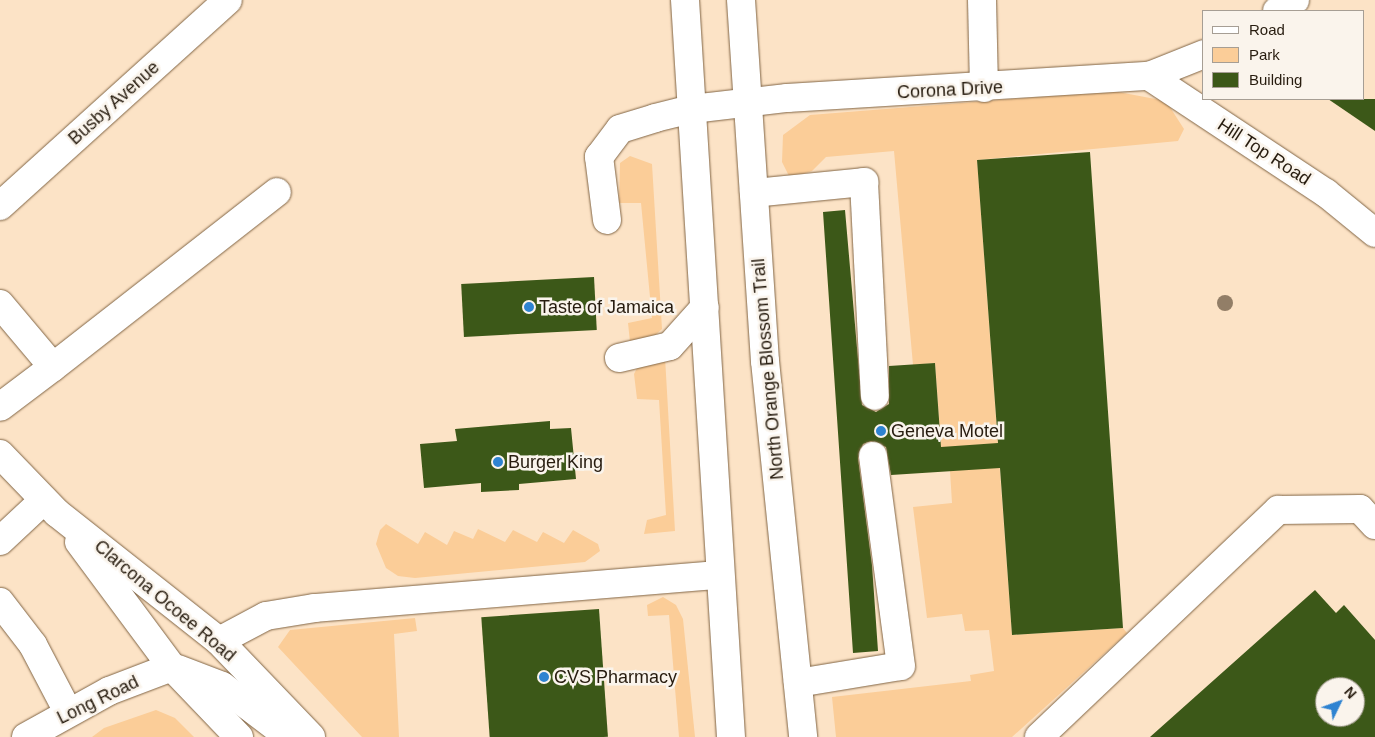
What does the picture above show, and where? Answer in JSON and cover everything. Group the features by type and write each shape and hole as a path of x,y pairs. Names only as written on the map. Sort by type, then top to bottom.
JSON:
{"main road":[{"name":"Busby Avenue","path":"0,206 228,0"},
{"path":"685,0 731,737"},
{"name":"North Orange Blossom Trail","path":"741,0 766,361 803,737"},
{"path":"982,0 984,88"},
{"path":"1279,10 1295,0"},
{"name":"Corona Drive","path":"607,220 599,157 620,129 692,109 748,102 1149,76 1202,55"},
{"name":"Hill Top Road","path":"1149,76 1326,193 1375,233"},
{"path":"754,193 864,182 875,396"},
{"path":"0,407 277,192"},
{"path":"0,304 53,367"},
{"path":"618,358 670,346 705,307"},
{"name":"Clarcona Ocoee Road","path":"0,454 50,506 172,667 239,737"},
{"path":"798,682 901,666 873,456"},
{"path":"0,540 50,506"},
{"name":"Clarcona Ocoee Road","path":"50,506 219,641 311,737"},
{"path":"1039,737 1278,510 1360,509 1375,525"},
{"path":"219,641 266,616 315,608 720,575"},
{"path":"0,602 33,645 68,712"},
{"path":"172,667 222,686 289,737"},
{"name":"Long Road","path":"26,737 68,712 109,691 172,667"}],"green space":[{"path":"1113,91 1166,101 1184,129 1178,141 977,160 1012,635 1123,628 1127,633 1012,737 836,737 832,697 971,681 970,675 994,671 989,630 965,631 962,614 927,618 913,507 952,503 950,471 941,447 935,363 913,365 894,151 826,157 812,171 790,178 782,162 783,135 810,115"},
{"path":"630,156 652,164 662,329 651,339 630,342 628,323 652,318 641,203 619,203 620,163"},
{"path":"665,357 675,531 644,534 647,520 666,515 659,400 637,399 634,374 637,368"},
{"path":"386,524 418,544 425,532 447,545 454,531 473,539 478,529 505,542 513,530 537,542 543,532 564,543 573,530 598,544 600,551 585,562 415,578 398,576 386,568 376,544 380,530"},
{"path":"663,597 676,605 683,619 695,737 679,737 669,615 648,616 647,605"},
{"path":"415,618 417,631 394,634 399,737 362,737 278,647 290,630"},
{"path":"156,710 175,718 194,737 92,737 104,728"}],"building":[{"path":"1375,99 1375,131 1329,100"},
{"path":"1090,152 1123,628 1012,635 1000,468 891,475 886,447 871,441 863,444 858,458 872,565 878,651 853,653 823,212 845,210 862,405 876,412 889,404 889,366 935,363 941,447 998,443 977,160"},
{"name":"Taste of Jamaica","path":"594,277 597,330 464,337 461,284"},
{"name":"Burger King","path":"550,421 550,429 571,428 576,479 519,484 519,490 481,492 481,483 424,488 420,444 457,441 455,429"},
{"path":"1315,590 1336,613 1344,605 1375,640 1375,737 1150,737"},
{"name":"CVS Pharmacy","path":"599,609 608,737 490,737 481,617"}],"place":[{"name":"Taste of Jamaica","path":"529,307"},
{"name":"Geneva Motel","path":"881,431"},
{"name":"Burger King","path":"498,462"},
{"name":"CVS Pharmacy","path":"544,677"}]}
